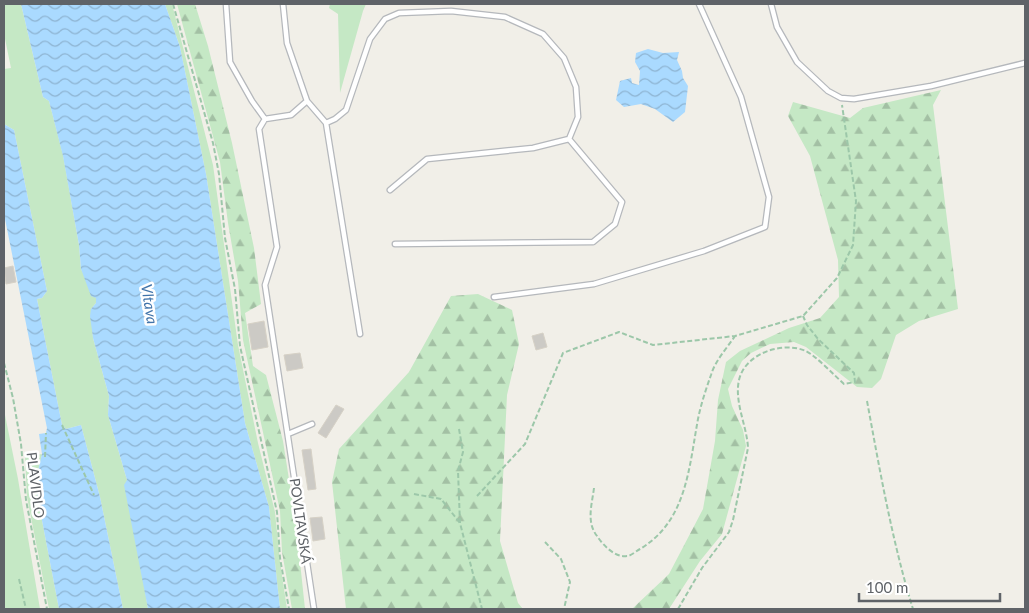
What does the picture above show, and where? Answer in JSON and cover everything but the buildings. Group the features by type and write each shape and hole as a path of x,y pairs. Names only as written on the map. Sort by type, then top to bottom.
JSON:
{"lane":[{"path":"226,4 230,62 252,101 265,119 290,116 308,101"},
{"path":"283,4 286,43 308,101 326,123 360,334"},
{"path":"494,297 594,284 704,251 765,227 770,197 741,97 700,4"},
{"path":"770,4 777,28 797,62 828,91 841,98 854,99 910,90 1025,63"},
{"path":"326,123 335,119 346,110 370,39 385,19 399,13 451,11 505,17 543,34 564,58 576,87 578,118 569,139"},
{"name":"POVLTAVSKÁ","path":"265,119 258,129 277,247 266,286 314,609"},
{"path":"390,190 426,159 533,148 569,139"},
{"path":"395,244 593,242 615,224 622,202 569,139"},
{"path":"288,434 312,424"}],"path":[{"path":"173,4 213,143 219,174 225,238 235,289 240,346 277,512 280,558 289,609"},
{"path":"477,496 525,444 563,353 619,332 653,346 734,336 803,316 837,278 853,245 856,201 841,98"},
{"path":"678,609 702,568 729,532 733,520 748,448 739,402 739,381 750,362 771,349 791,348 807,352 844,384 855,382 854,373 818,340 803,316"},
{"path":"594,488 590,519 595,535 611,551 620,556 628,556 646,546 661,532 676,511 685,490 693,458 698,417 712,372 734,336"},
{"name":"PLAVIDLO","path":"4,366 13,398 21,444 26,500 47,609"},
{"path":"867,401 884,495 903,577 913,609"},
{"path":"62,425 94,495"},
{"path":"459,429 463,452 458,470 460,523 482,609"},
{"path":"45,458 46,433"},
{"path":"414,494 441,499 460,523"},
{"path":"545,542 561,559 570,582 564,609"},
{"path":"19,579 26,609"}],"green space":[{"path":"4,4 21,4 43,97 49,101 63,155 79,245 81,269 96,298 96,303 91,309 93,338 109,396 108,415 127,480 148,609 123,609 100,497 81,425 66,429 62,425 37,299 42,298 47,291 14,130 4,124 4,69 11,68 4,34"},
{"path":"165,4 172,4 213,165 238,345 258,443 275,512 287,609 280,609 269,507 245,423 206,174 180,47"},
{"path":"177,4 195,4 208,46 232,143 254,248 261,304 245,313 253,366 266,375 283,441 296,524 305,609 292,609 282,552 280,511 243,340 238,281 220,162"},
{"path":"330,4 366,4 340,93 338,14 329,8"},
{"path":"941,90 933,105 958,309 919,321 896,335 881,379 872,388 857,387 806,347 794,342 770,344 751,353 742,361 728,389 732,406 743,430 746,446 722,534 700,561 669,609 632,609 669,574 703,509 715,441 718,400 726,362 740,351 789,328 820,318 839,297 838,260 810,156 788,116 793,102 850,118 863,108"},
{"path":"478,294 512,310 519,344 507,395 500,541 518,603 523,609 346,609 332,482 339,449 409,372 451,296"},
{"path":"4,410 18,479 40,609 4,609"},
{"path":"42,454 35,484 59,609 49,609 27,497 25,457"}],"water":[{"name":"Vltava","path":"21,4 165,4 180,47 206,174 245,423 269,507 280,609 148,609 124,485 127,480 108,415 109,396 93,338 90,316 91,309 96,303 96,298 91,296 81,269 79,245 63,156 49,101 43,97"},
{"path":"648,49 663,53 679,52 677,60 688,86 685,112 673,122 655,109 641,104 624,107 616,100 620,81 631,78 632,83 639,85 640,71 635,62 636,53"},
{"path":"4,124 14,130 47,291 42,298 37,299 62,425 66,429 81,425 100,497 123,609 59,609 35,484 42,454 39,434 46,433 47,428 4,214"}]}
